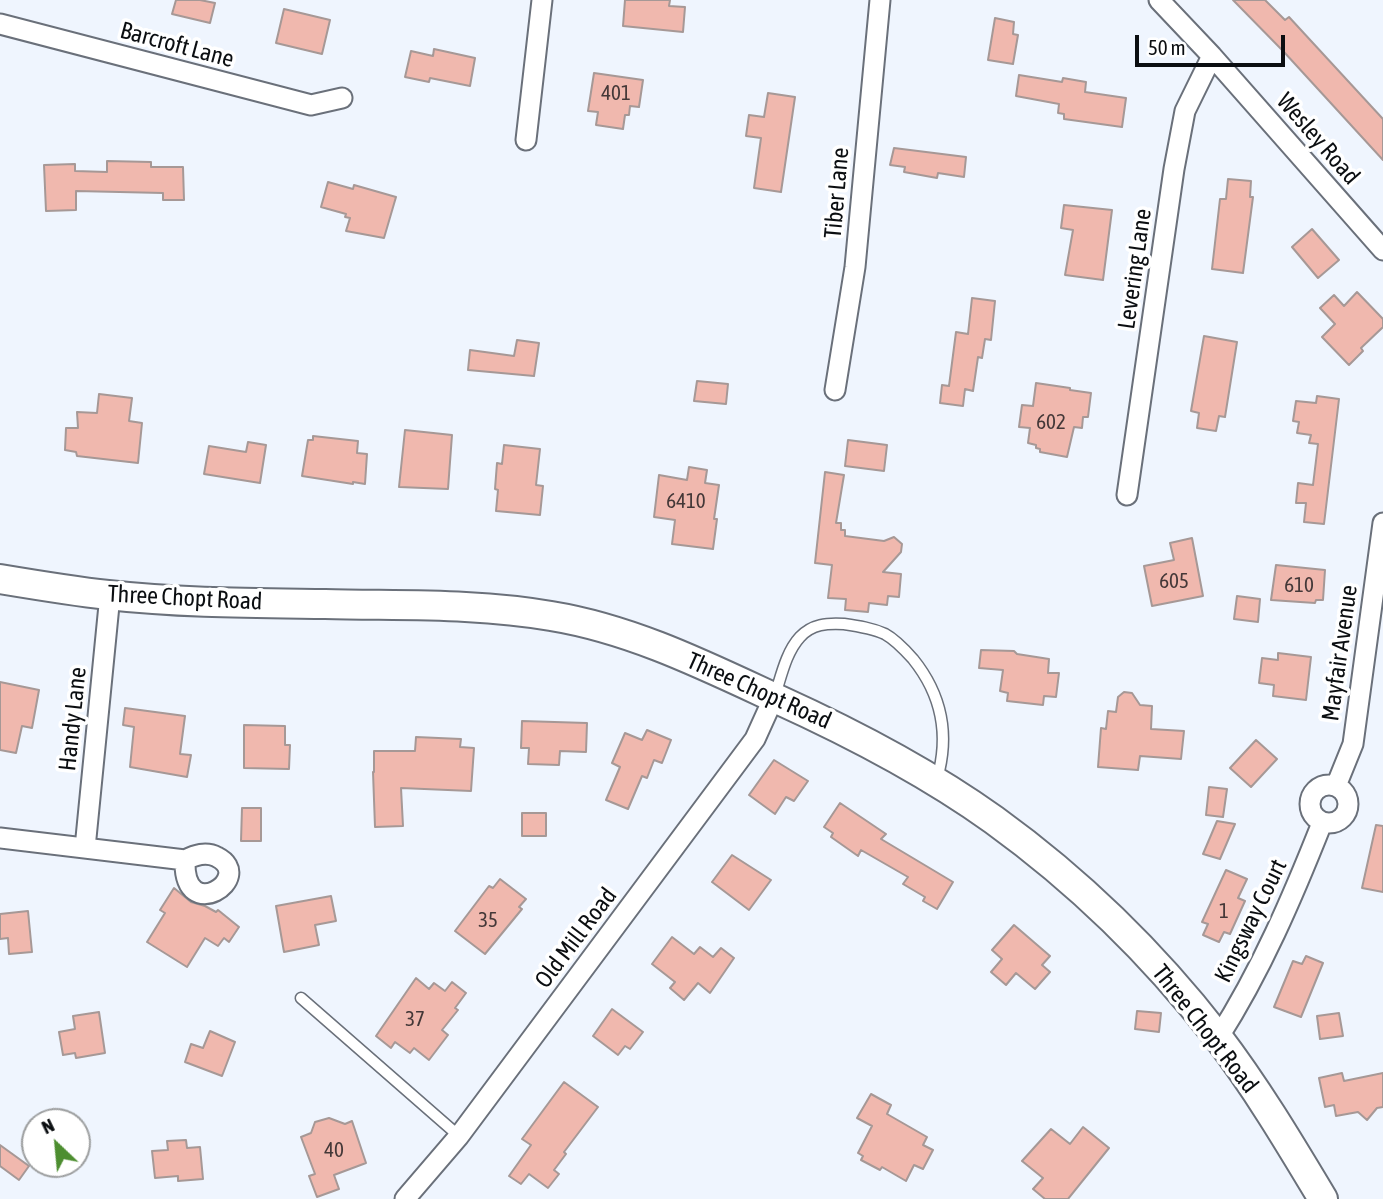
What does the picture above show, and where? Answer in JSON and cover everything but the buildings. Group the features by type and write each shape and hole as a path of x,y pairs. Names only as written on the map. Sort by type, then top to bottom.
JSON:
{"main road":[{"name":"Three Chopt Road","path":"0,579 110,595 232,603 466,608 551,616 641,640 741,681 829,722 993,819 1096,905 1155,964 1218,1038 1277,1123 1323,1199"}],"street":[{"path":"526,140 542,0"},
{"name":"Tiber Lane","path":"835,390 855,267 880,0"},
{"name":"Wesley Road","path":"1159,0 1212,56 1383,250"},
{"name":"Barcroft Lane","path":"0,24 311,105 342,97"},
{"name":"Levering Lane","path":"1127,495 1174,169 1185,111 1212,56"},
{"name":"Mayfair Avenue","path":"1336,786 1353,744 1383,523"},
{"name":"Handy Lane","path":"85,848 110,595"},
{"name":"Old Mill Road","path":"405,1199 459,1136 755,739 774,697"},
{"path":"1336,786 1342,790 1348,801 1346,814 1335,822 1322,823 1312,815 1310,797 1318,788 1336,786"},
{"name":"Kingsway Court","path":"1218,1038 1233,1015 1292,898 1322,823"},
{"path":"0,838 185,860"}],"lane":[{"path":"774,697 798,639 810,628 834,624 860,626 888,635 905,649 919,667 933,688 940,706 944,742 936,783"},
{"path":"301,998 459,1136"}]}
